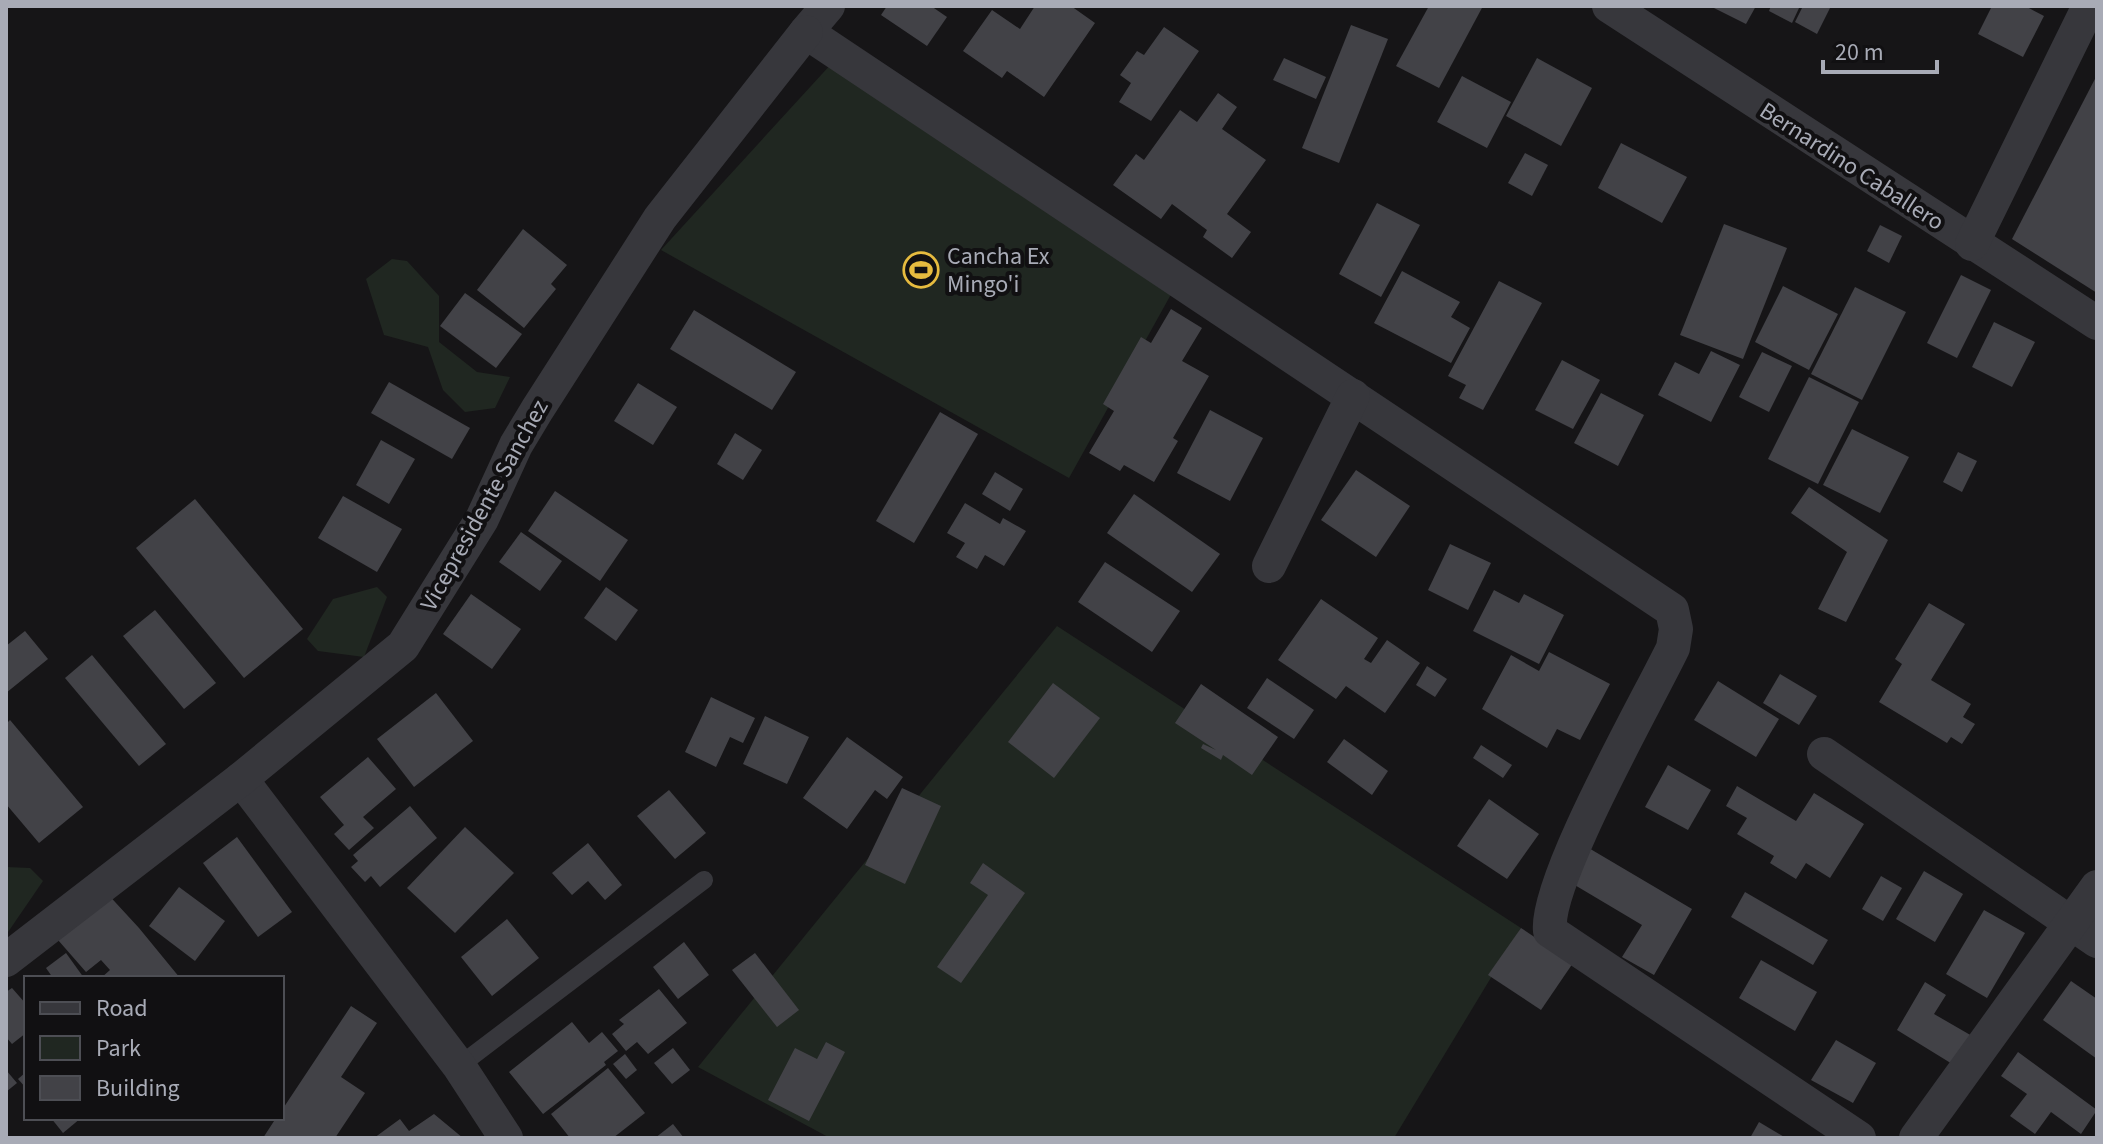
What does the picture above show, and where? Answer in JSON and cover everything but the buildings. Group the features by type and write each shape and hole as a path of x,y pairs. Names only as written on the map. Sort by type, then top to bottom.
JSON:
{"street":[{"name":"Vicepresidente Sanchez","path":"6,960 241,779 403,646 482,519 530,421 660,218 828,6"},
{"name":"Bernardino Caballero","path":"1609,6 2097,323"},
{"path":"1972,244 2089,6"},
{"path":"806,32 1672,610 1676,629 1673,648 1561,875 1548,918 1550,931 1859,1138"},
{"path":"1269,566 1353,396"},
{"path":"1824,754 2084,932"},
{"path":"241,779 459,1066 506,1138"},
{"path":"1916,1138 2084,932 2097,887"}],"lane":[{"path":"459,1066 704,880"}],"green space":[{"name":"Cancha Ex Mingo'i","path":"833,62 1174,289 1069,478 661,250"},
{"path":"392,259 407,261 439,296 439,342 477,372 510,377 495,408 465,412 443,390 428,347 384,335 366,279"},
{"path":"377,587 387,597 364,657 318,651 307,639 333,599"},
{"path":"1057,626 1521,928 1394,1138 830,1138 698,1067"},
{"path":"6,867 30,868 43,881 6,935"}],"place":[{"name":"Cancha Ex Mingo'i","path":"921,270"}]}
